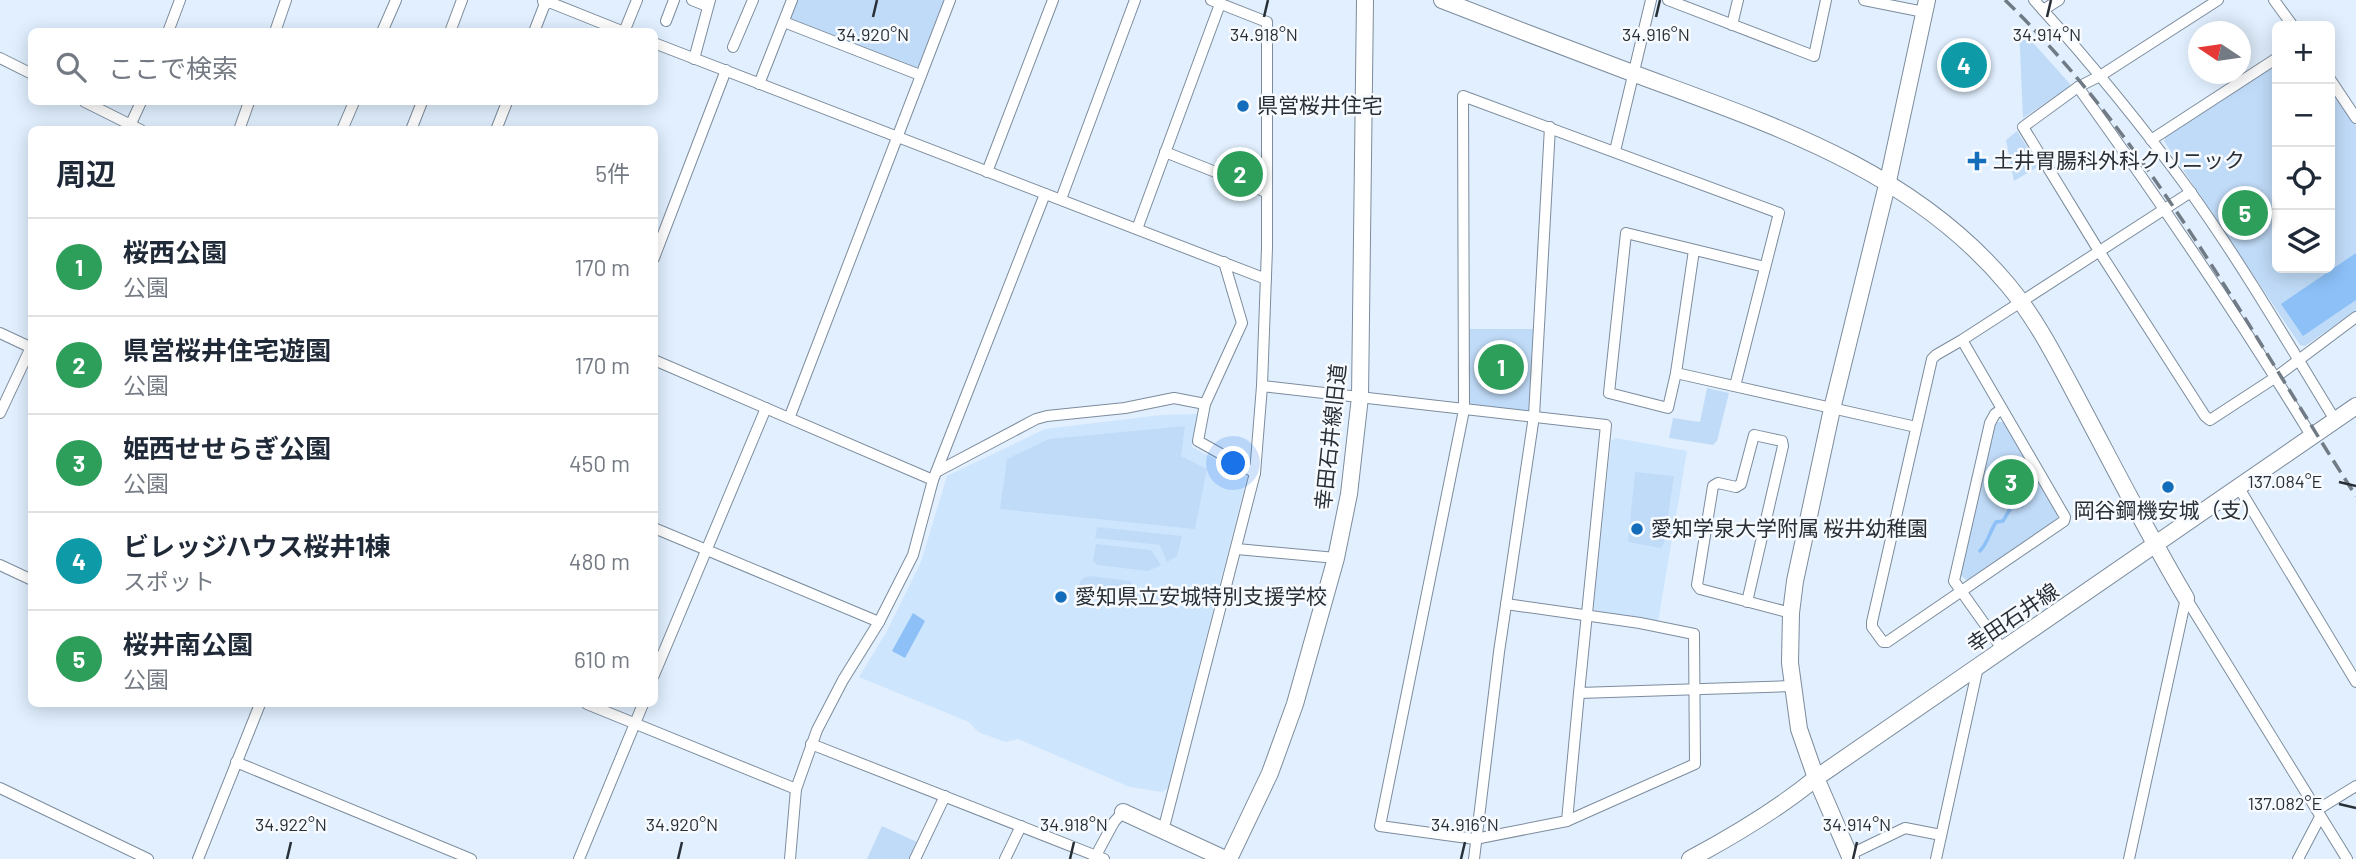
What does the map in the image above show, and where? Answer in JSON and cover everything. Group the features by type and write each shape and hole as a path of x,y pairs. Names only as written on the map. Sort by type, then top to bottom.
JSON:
{"street":[{"path":"170,28 180,0"},
{"path":"276,28 286,0"},
{"path":"385,28 396,0"},
{"path":"452,28 462,0"},
{"path":"536,28 546,0 614,28"},
{"path":"626,28 636,0"},
{"path":"666,22 674,0"},
{"path":"692,0 708,3 694,59"},
{"path":"759,84 792,0"},
{"path":"790,416 950,0"},
{"path":"987,172 1053,0"},
{"path":"1060,199 1135,0"},
{"name":"幸田石井線旧道","path":"1227,859 1270,773 1295,704 1336,558 1349,494 1360,397 1365,0"},
{"path":"1442,0 1796,136 1888,181 1940,218 1961,237 2021,302 2056,357 2155,546 2347,859"},
{"path":"1615,151 1651,0"},
{"path":"1668,0 1814,56 1826,0"},
{"path":"1732,25 1738,0"},
{"path":"1864,0 1926,6 1888,181 1832,409 1795,581 1790,663 1799,729 1816,778 1850,857 1905,828 1941,835"},
{"path":"2034,0 2099,76 2191,192 2336,420"},
{"path":"2043,10 2059,0"},
{"path":"2218,0 2078,87 2023,127 2099,251 2205,416 2210,419 2276,377 2356,317"},
{"path":"2274,0 2289,21"},
{"path":"733,47 748,1"},
{"path":"1137,229 1216,2 1267,22 1266,279 1255,473 1163,831"},
{"path":"784,22 920,75"},
{"path":"658,45 1266,279"},
{"path":"0,58 28,72"},
{"path":"2151,140 2272,61"},
{"path":"658,248 726,70"},
{"path":"2333,84 2356,118"},
{"path":"2078,87 2165,208 2276,377 2312,437"},
{"path":"1506,604 1694,634 1695,764 1567,821 1475,839 1380,826 1464,410 1463,96 1779,213 1735,386"},
{"path":"91,105 129,126"},
{"path":"134,126 140,105"},
{"path":"240,126 248,105"},
{"path":"344,126 353,105"},
{"path":"413,126 421,105"},
{"path":"498,126 506,105"},
{"path":"1474,859 1506,604 1534,416 1550,127"},
{"path":"1165,152 1266,192"},
{"path":"1962,340 2065,517 2064,521 1887,642 1880,639 1872,627 1932,359 2191,192"},
{"path":"790,859 796,789 811,744 843,680 879,622 913,555 936,475 1045,194"},
{"path":"1694,250 1676,373 1668,408 1609,393 1626,233 1765,267"},
{"path":"1223,262 1242,323 1205,404 1198,441 1255,473"},
{"path":"0,333 28,346"},
{"path":"0,413 28,353"},
{"path":"658,362 766,408 936,475"},
{"path":"1676,373 1916,427"},
{"path":"1262,386 1606,425 1567,821"},
{"path":"936,475 1036,419 1047,416 1125,408 1174,398 1205,404"},
{"name":"幸田石井線","path":"1690,859 1777,808 1816,778 2356,406"},
{"path":"658,665 766,408"},
{"path":"2002,409 1990,423 1954,581 2003,650"},
{"path":"1747,602 1783,446 1782,441 1754,435 1741,484 1736,487 1718,483 1713,486 1697,585 1700,589 1747,602 1791,613"},
{"path":"2239,488 2356,682"},
{"path":"658,530 879,622"},
{"path":"1237,549 1336,558"},
{"path":"0,565 28,578"},
{"path":"2129,859 2186,598"},
{"path":"1936,859 1978,667"},
{"path":"1578,693 1793,686"},
{"path":"198,859 259,707"},
{"path":"595,707 796,789"},
{"path":"579,859 642,707"},
{"path":"811,744 1098,858 1114,822 1123,812 1227,859"},
{"path":"236,762 471,859"},
{"path":"2298,859 2318,813 2356,786"},
{"path":"0,788 148,859"},
{"path":"915,859 945,796"},
{"path":"1005,859 1021,826"}],"shaded area":[{"path":"797,0 945,0 920,66 914,69 793,23 791,14"},
{"path":"2019,27 2070,84 2023,118"},
{"path":"2272,66 2272,273 2335,273 2335,94 2356,126 2356,311 2305,346 2300,345 2164,141 2166,135 2245,84 2251,84 2251,80"},
{"path":"2017,131 2039,166 2014,181 2006,140"},
{"path":"1222,159 1252,159 1246,179 1219,169"},
{"path":"1469,329 1535,329 1532,406 1526,412 1468,407"},
{"path":"1707,388 1729,393 1717,441 1713,445 1669,438 1673,418 1700,422"},
{"name":"愛知県立安城特別支援学校","path":"1198,414 1192,447 1247,477 1168,788 1162,792 1130,787 1018,739 1006,742 978,732 969,722 859,677 887,631 921,562 947,476 1045,429 1161,415"},
{"path":"1996,422 2004,422 2058,510 2057,519 1968,581 1959,574"},
{"path":"1185,426 1181,456 1207,469 1195,529 1000,509 1007,459 1049,439"},
{"name":"愛知学泉大学附属 桜井幼稚園","path":"1616,438 1687,451 1658,621 1596,612 1593,608 1611,441"},
{"path":"1635,472 1674,476 1661,548 1628,542"},
{"path":"1097,527 1182,536 1177,556 1167,562 1160,545 1095,538"},
{"path":"1096,544 1151,550 1161,565 1148,571 1097,565 1093,560"},
{"path":"1090,576 1130,581 1136,588 1135,594 1128,600 1084,596 1079,590 1079,584"},
{"path":"882,826 917,842 909,859 867,859"}],"water":[{"path":"2356,253 2356,300 2303,336 2281,304 2327,273 2335,273 2335,267"},
{"path":"2007,479 2013,479 2017,493 2025,498 2023,508 2017,506 2010,509 2003,485"},
{"path":"913,613 925,621 905,658 892,651"}],"waterway":[{"path":"1980,551 1996,522 2003,521 2010,509"}],"railway":[{"path":"2005,0 2057,55 2106,114 2151,175 2235,302 2356,496"}],"place":[{"name":"ビレッジハウス桜井1棟","path":"1964,65"},
{"name":"県営桜井住宅","path":"1243,106"},
{"name":"土井胃腸科外科クリニック","path":"1977,161"},
{"name":"県営桜井住宅遊園","path":"1240,174"},
{"name":"桜井南公園","path":"2245,213"},
{"name":"桜西公園","path":"1501,367"},
{"name":"姫西せせらぎ公園","path":"2011,482"},
{"name":"岡谷鋼機安城（支）","path":"2168,487"},
{"name":"愛知学泉大学附属 桜井幼稚園","path":"1637,529"},
{"name":"愛知県立安城特別支援学校","path":"1061,597"}]}
